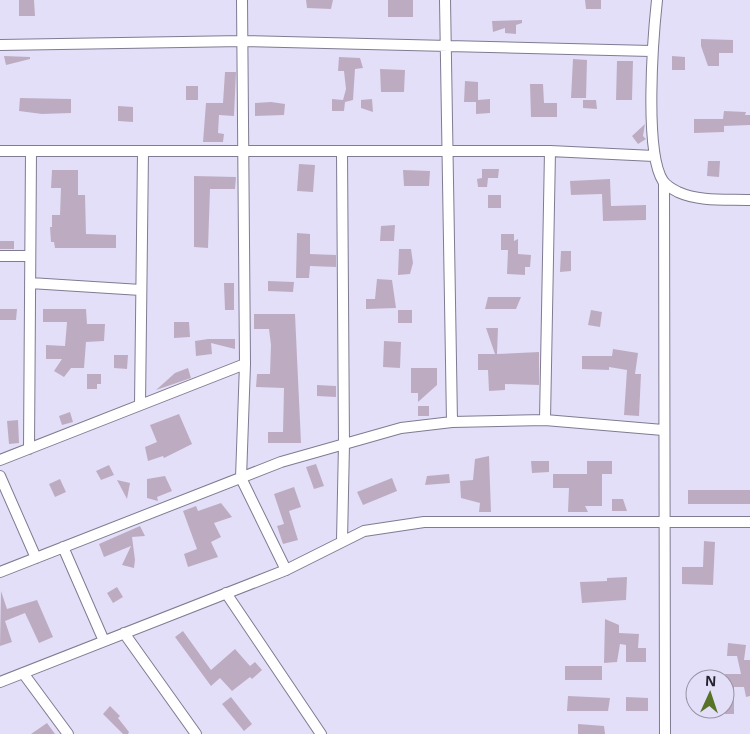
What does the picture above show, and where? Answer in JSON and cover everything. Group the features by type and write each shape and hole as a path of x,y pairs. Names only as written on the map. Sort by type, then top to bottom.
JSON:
{"street":[{"path":"242,0 245,364 241,478 286,570"},
{"path":"446,0 452,422"},
{"path":"657,0 651,51 654,156 664,182 664,734"},
{"path":"0,45 139,45 243,41 651,51"},
{"path":"0,152 550,151 654,156"},
{"path":"544,420 550,151"},
{"path":"29,449 31,152"},
{"path":"140,405 143,152"},
{"path":"342,152 344,444 342,540"},
{"path":"664,182 678,192 698,198 750,200"},
{"path":"0,256 30,256"},
{"path":"30,283 142,290"},
{"path":"0,460 245,364"},
{"path":"0,572 281,462 401,428 452,422 544,420 663,430"},
{"path":"0,476 36,558"},
{"path":"0,682 286,570 342,540 364,531 424,522 750,522"},
{"path":"64,547 104,641"},
{"path":"226,593 321,734"},
{"path":"124,633 196,734"},
{"path":"23,673 68,734"}],"building":[{"path":"19,0 34,0 35,16 19,16"},
{"path":"306,0 333,0 331,9 307,8"},
{"path":"388,0 413,0 413,17 388,17"},
{"path":"585,0 601,0 601,9 586,9"},
{"path":"522,20 522,23 516,25 516,34 505,33 505,28 493,32 492,21"},
{"path":"701,39 733,40 733,53 719,53 719,66 708,66 701,46"},
{"path":"4,56 30,57 30,59 6,65"},
{"path":"672,56 685,57 685,70 672,70"},
{"path":"339,57 360,58 363,68 355,69 353,100 345,102 344,111 332,111 332,99 343,100 346,89 344,71 338,71"},
{"path":"573,59 587,60 586,98 571,98"},
{"path":"617,61 633,61 632,100 616,100"},
{"path":"380,69 405,70 404,92 381,92"},
{"path":"225,72 236,72 234,116 219,115 218,133 224,134 223,142 203,142 206,103 223,103"},
{"path":"465,81 478,82 478,100 490,99 490,113 476,114 476,102 464,102"},
{"path":"530,84 543,84 544,103 557,103 557,117 531,117"},
{"path":"186,86 198,86 198,100 186,100"},
{"path":"20,98 71,99 71,113 42,114 19,111"},
{"path":"372,99 373,112 361,108 361,100"},
{"path":"583,100 596,100 597,109 583,108"},
{"path":"271,102 285,104 284,115 255,116 255,103"},
{"path":"118,106 133,107 133,122 118,121"},
{"path":"724,111 746,112 745,115 750,115 750,125 724,126 724,132 694,133 694,119 723,119"},
{"path":"645,124 643,136 646,139 638,144 632,136"},
{"path":"708,161 720,161 719,177 707,176"},
{"path":"299,164 315,165 313,192 297,191"},
{"path":"482,169 499,169 498,178 488,178 487,187 478,187 477,179 482,178"},
{"path":"52,170 78,170 78,195 85,195 86,234 116,235 116,248 55,248 54,242 51,242 50,227 52,227 52,215 60,215 61,188 51,188"},
{"path":"403,170 430,171 429,186 404,186"},
{"path":"194,176 236,177 235,189 210,189 208,248 194,247"},
{"path":"610,179 611,206 646,205 646,220 603,221 602,194 571,195 570,181"},
{"path":"488,195 501,195 501,208 488,208"},
{"path":"395,225 394,241 380,241 381,226"},
{"path":"297,233 310,234 310,254 336,255 336,267 310,266 309,278 296,278"},
{"path":"501,234 514,234 514,241 518,239 518,254 531,255 530,267 525,267 525,275 507,274 508,250 501,250"},
{"path":"0,241 14,241 14,249 0,249"},
{"path":"399,249 411,249 413,263 410,274 398,275"},
{"path":"561,251 571,251 571,271 560,272"},
{"path":"377,279 392,280 396,308 366,309 366,299 375,299"},
{"path":"268,281 294,282 293,292 268,291"},
{"path":"224,283 234,283 234,310 225,310"},
{"path":"488,297 521,297 516,309 485,309"},
{"path":"0,309 17,309 16,320 0,320"},
{"path":"43,309 86,309 87,324 105,324 104,341 86,342 84,368 71,368 64,377 54,371 62,359 46,359 46,345 65,346 67,322 43,322"},
{"path":"398,310 412,310 412,323 398,323"},
{"path":"591,310 602,312 600,327 588,325"},
{"path":"254,314 295,314 301,443 268,443 268,432 283,432 284,388 256,387 257,374 270,374 271,345 269,329 254,329"},
{"path":"174,322 189,322 190,337 174,338"},
{"path":"486,328 498,328 497,354 539,352 539,385 505,384 505,390 489,391 488,370 478,370 478,354 495,354"},
{"path":"235,339 235,349 211,343 212,354 196,356 195,341"},
{"path":"384,341 401,342 400,368 383,367"},
{"path":"613,349 638,353 635,374 641,374 639,416 624,415 627,370 609,367 609,370 582,369 582,356 612,356"},
{"path":"114,355 128,355 127,369 114,368"},
{"path":"188,368 191,378 156,390 175,373"},
{"path":"411,368 437,368 437,385 418,402 418,393 411,393"},
{"path":"87,374 101,374 101,384 97,384 97,389 87,389"},
{"path":"317,385 336,386 336,397 317,396"},
{"path":"418,406 429,406 429,416 418,416"},
{"path":"70,412 73,422 62,425 59,416"},
{"path":"179,414 192,444 164,458 163,456 148,461 145,447 157,442 150,425"},
{"path":"18,420 19,443 9,444 7,421"},
{"path":"489,456 491,512 479,512 480,503 461,498 460,481 473,480 475,459"},
{"path":"531,461 549,461 549,472 532,473"},
{"path":"587,461 612,461 612,474 602,474 602,506 585,506 588,512 568,512 569,488 553,488 553,474 587,474"},
{"path":"316,464 324,486 314,489 306,467"},
{"path":"109,465 114,475 101,480 96,471"},
{"path":"449,474 450,483 425,485 427,476"},
{"path":"165,476 172,491 157,497 158,501 147,498 147,479"},
{"path":"392,478 397,491 363,505 357,492"},
{"path":"60,479 66,492 55,497 49,484"},
{"path":"117,480 130,483 127,499"},
{"path":"294,487 301,507 289,511 298,540 283,544 277,526 284,524 274,494"},
{"path":"688,490 750,490 750,504 688,504"},
{"path":"612,499 623,499 627,511 612,511"},
{"path":"221,503 232,517 214,523 221,537 211,542 218,557 188,567 184,554 197,549 183,511 196,506 198,511"},
{"path":"140,526 145,536 132,537 135,560 134,568 122,565 131,546 104,557 99,544"},
{"path":"704,541 715,542 713,585 682,584 682,567 703,567"},
{"path":"627,577 626,600 582,603 580,582 607,581 607,578"},
{"path":"117,587 123,597 113,603 107,593"},
{"path":"1,591 7,609 37,600 53,637 39,643 25,613 5,621 12,642 0,646"},
{"path":"605,619 619,625 619,633 639,634 638,648 646,648 646,662 626,662 626,645 620,644 617,662 604,663"},
{"path":"183,631 211,670 235,649 250,666 255,662 262,670 252,679 250,677 232,691 220,678 211,686 175,637"},
{"path":"728,643 746,645 744,660 750,660 750,696 746,697 744,687 735,687 735,674 741,674 737,656 727,656"},
{"path":"565,666 602,666 602,680 565,680"},
{"path":"568,696 610,698 608,711 567,711"},
{"path":"231,697 252,724 244,731 222,704"},
{"path":"626,697 648,698 648,711 626,711"},
{"path":"110,706 120,716 118,718 129,732 128,734 123,734 103,714"},
{"path":"47,723 55,734 31,734"},
{"path":"578,724 604,726 605,734 578,734"}]}
